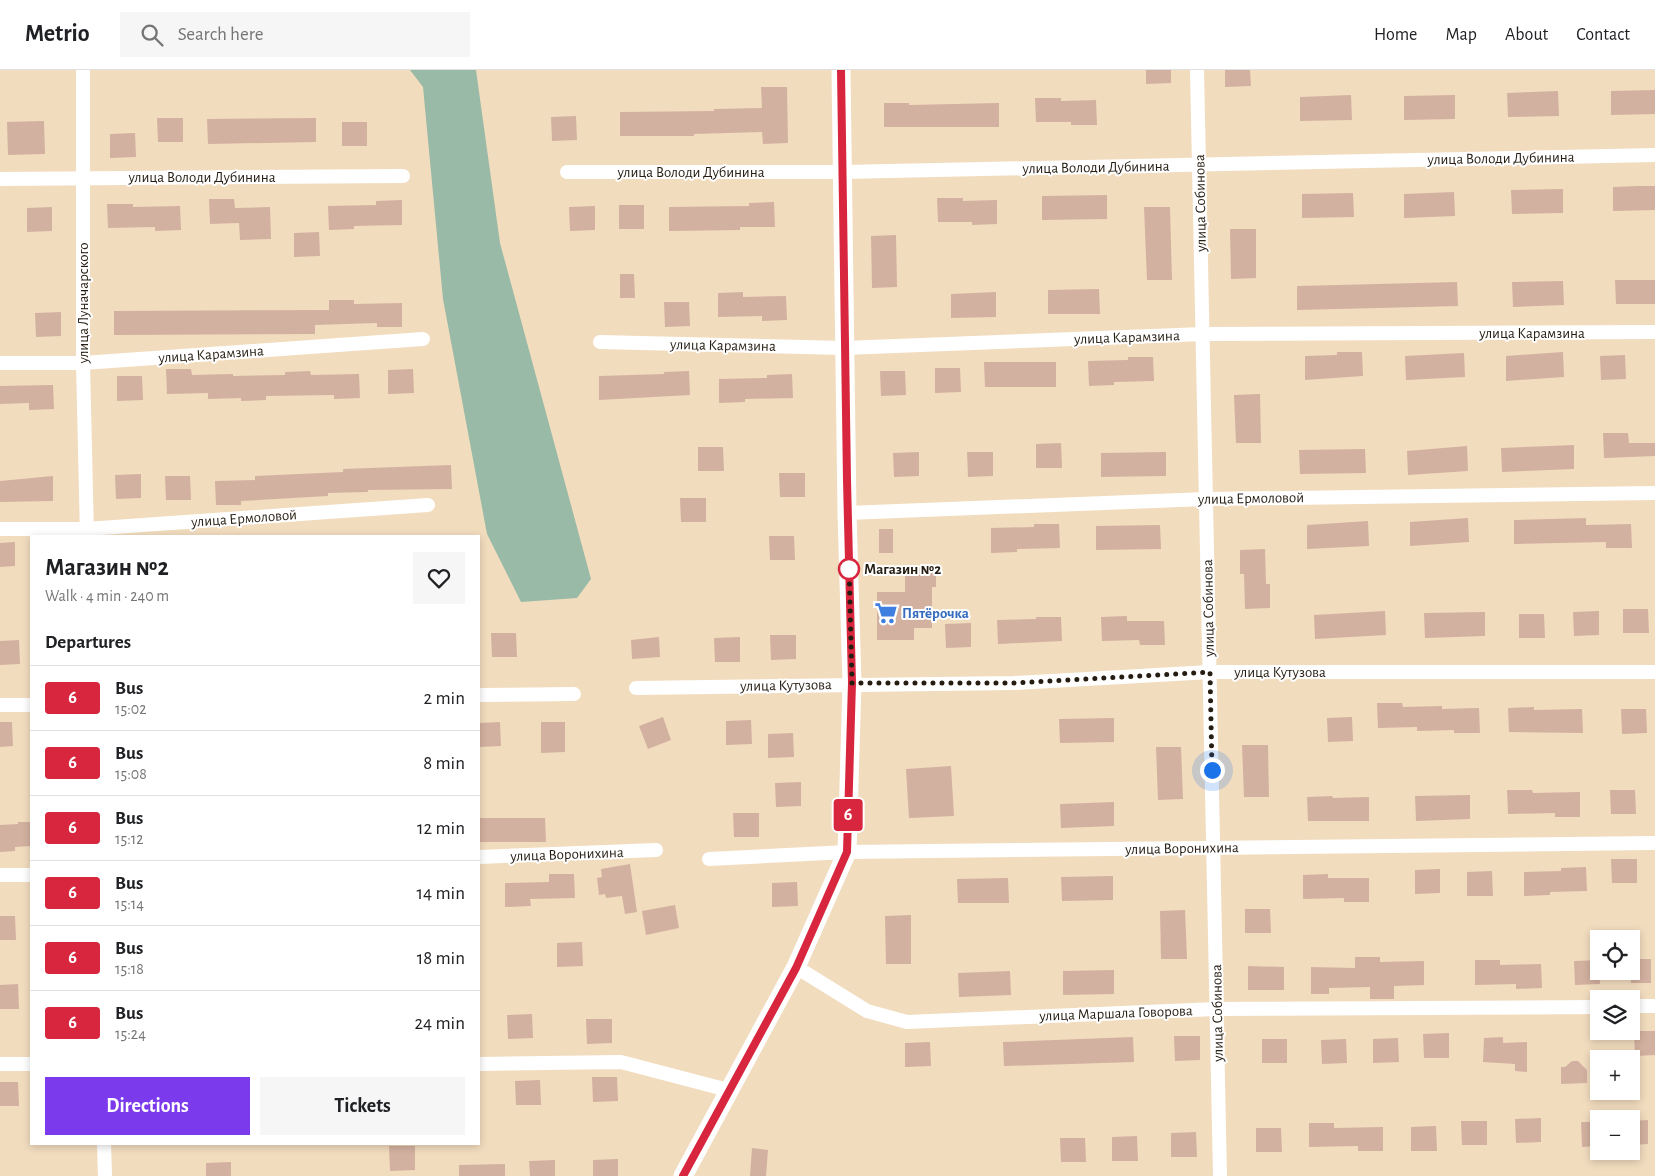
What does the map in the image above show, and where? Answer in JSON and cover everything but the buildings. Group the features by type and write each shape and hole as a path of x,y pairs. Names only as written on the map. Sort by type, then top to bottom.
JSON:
{"street":[{"name":"улица Луначарского","path":"83,70 82,363 86,533"},
{"path":"683,1176 728,1090 796,968 847,852 852,683 844,348 841,70"},
{"name":"улица Собинова","path":"1197,70 1220,1176"},
{"name":"улица Володи Дубинина","path":"566,172 843,172 1655,155"},
{"name":"улица Володи Дубинина","path":"0,179 403,176"},
{"name":"улица Карамзина","path":"600,342 844,348 1203,334 1655,332"},
{"name":"улица Карамзина","path":"0,363 82,363 422,339"},
{"name":"улица Ермоловой","path":"847,513 1206,499 1655,493"},
{"name":"улица Ермоловой","path":"0,529 86,533 428,505"},
{"name":"улица Кутузова","path":"636,688 852,683 1014,683 1210,672 1655,672"},
{"path":"480,696 574,694"},
{"path":"0,705 30,705"},
{"name":"улица Воронихина","path":"710,860 847,852 1655,843"},
{"name":"улица Воронихина","path":"480,858 656,850"},
{"path":"0,875 30,875"},
{"name":"улица Маршала Говорова","path":"796,968 867,1012 907,1022 1216,1009 1590,1007"},
{"path":"1640,1006 1655,1006"},
{"path":"480,1064 621,1062 728,1090"},
{"path":"0,1064 30,1064"},
{"path":"104,1145 105,1176"}],"green space":[{"path":"410,70 476,70 500,243 591,579 577,598 521,602 487,534 443,299 423,87"}],"bus line":[{"name":"6","path":"683,1176 728,1090 796,968 847,852 852,683 844,348 841,70"}],"place":[{"name":"Магазин №2","path":"849,569"},
{"name":"Пятёрочка","path":"886,613"}],"route":[{"path":"849,569 849,563 852,683 1014,683 1210,672 1212,770"}]}
